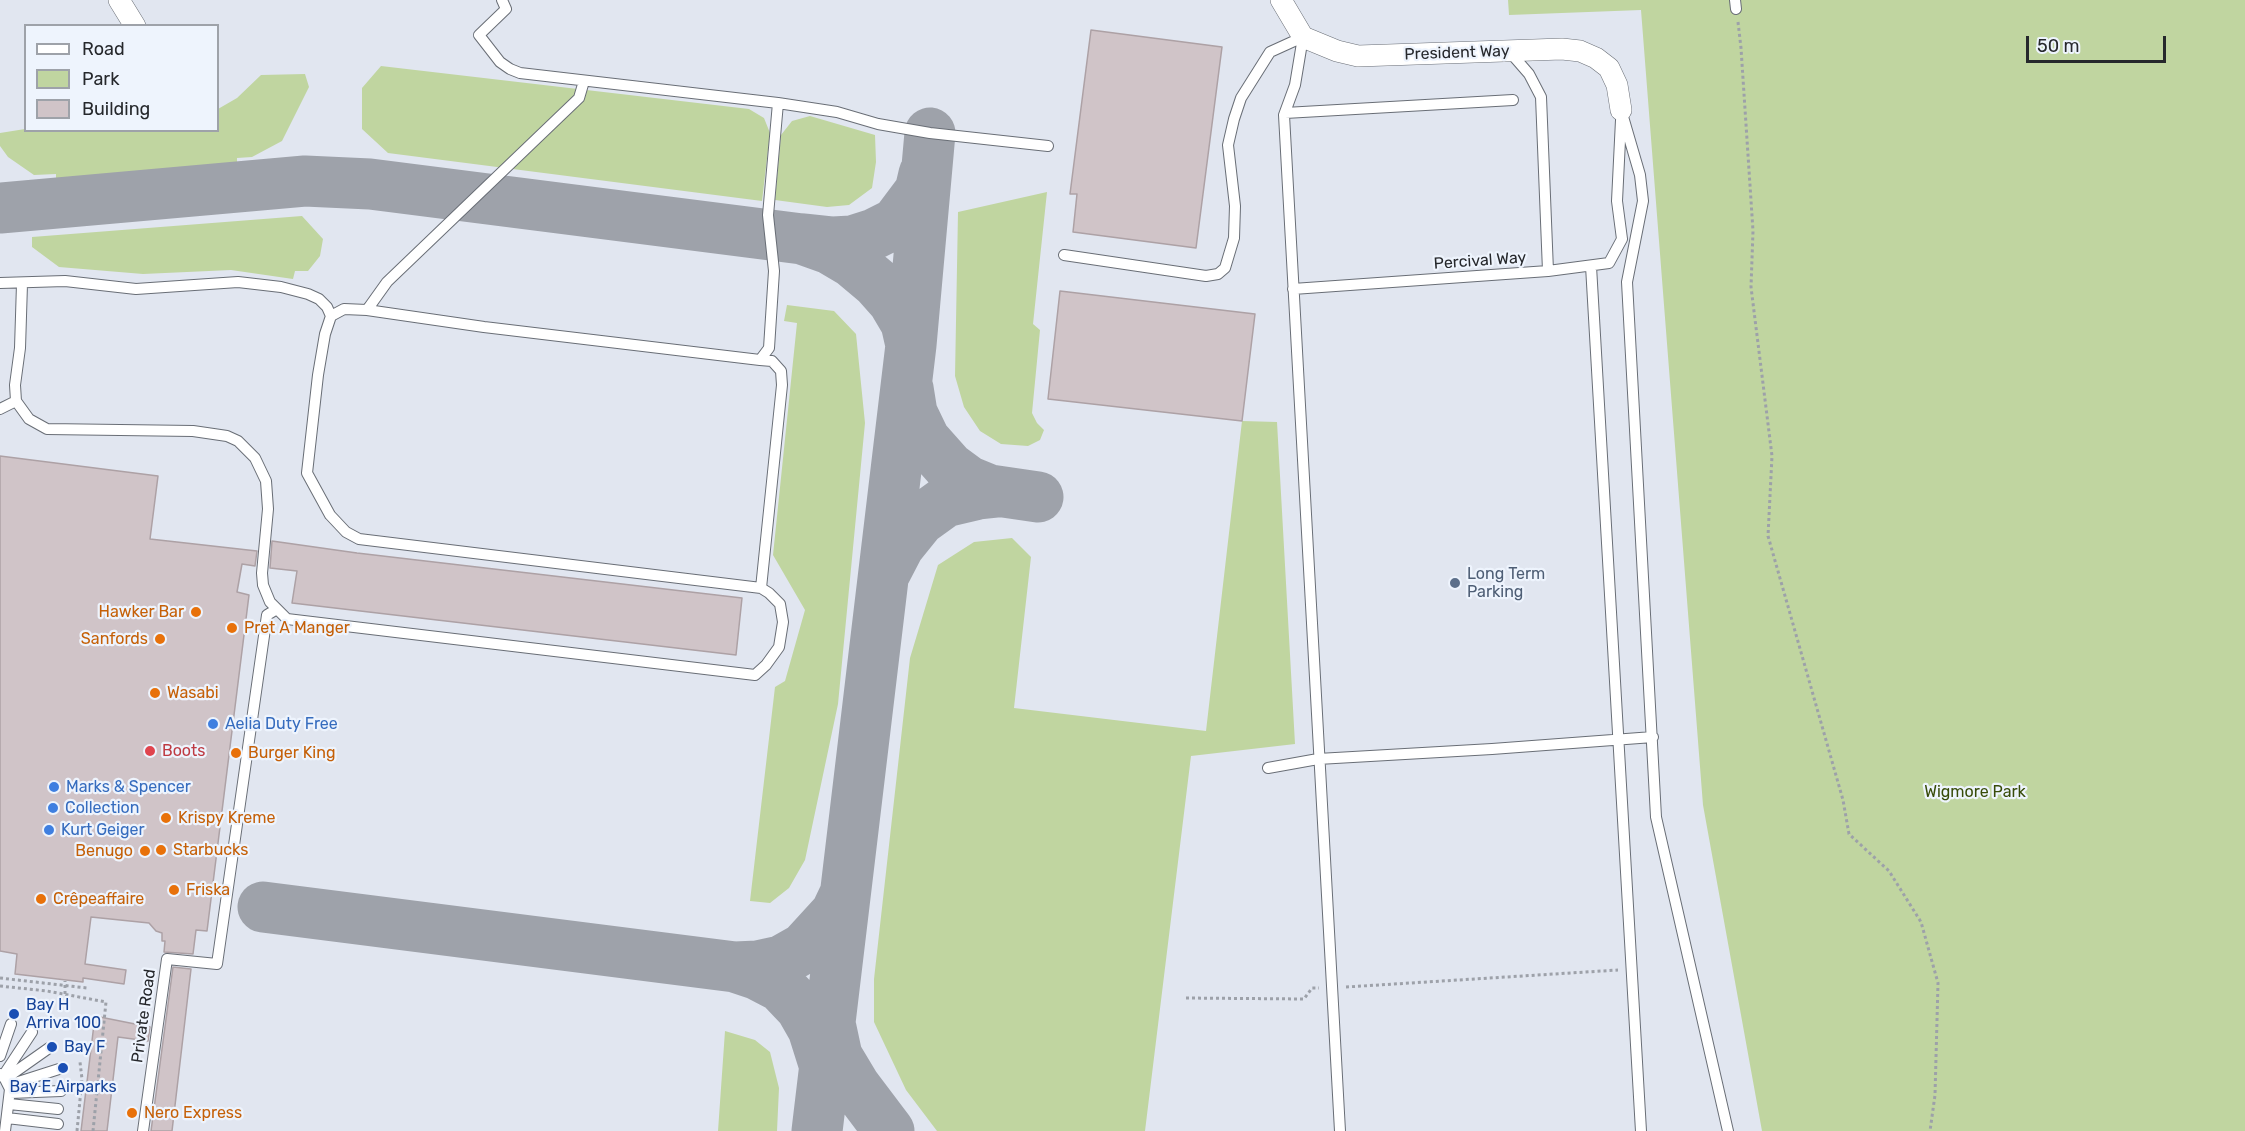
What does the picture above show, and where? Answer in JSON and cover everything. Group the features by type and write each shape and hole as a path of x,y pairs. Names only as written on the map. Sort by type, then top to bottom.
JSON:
{"street":[{"path":"119,0 134,24"},
{"path":"1281,0 1303,38"},
{"name":"President Way","path":"1303,38 1358,57 1562,49 1580,51 1596,58 1609,69 1617,85 1621,110"}],"lane":[{"path":"502,0 506,9 479,36 500,62 520,73 778,103 837,112 899,128 1048,146"},
{"path":"1303,38 1295,84 1284,116 1340,1131"},
{"path":"1064,255 1206,276 1218,274 1225,268 1234,238 1235,206 1228,145 1233,119 1241,98 1270,52 1303,38"},
{"name":"Percival Way","path":"1293,290 1548,271 1541,97 1529,74 1509,51"},
{"path":"367,310 387,282 579,98 584,81"},
{"path":"1285,113 1513,100"},
{"path":"760,360 769,348 774,271 768,215 778,103"},
{"path":"1548,271 1609,263 1622,239 1617,201 1621,110"},
{"path":"1621,110 1640,175 1643,201 1627,282 1656,817 1728,1131"},
{"path":"1591,266 1641,1131"},
{"path":"0,283 65,281 136,289 222,282 281,287 319,299 327,307 331,316 325,334 318,375 308,473 330,515 346,532 359,539 761,588 769,592 780,604 783,622 779,647 766,665 755,675 287,619 270,602 263,585 268,509 266,482 262,470 247,448 227,436 209,432 47,429 29,419 16,401 15,385 20,348 22,284"},
{"path":"331,316 348,309 367,310 484,327 772,361 781,371 782,385 761,588"},
{"path":"0,409 16,401"},
{"name":"Private Road","path":"143,1131 167,960 217,964 267,615 277,609"},
{"path":"1268,768 1318,759 1653,737"},
{"path":"0,1056 11,1024"},
{"path":"5,1131 6,1085 32,1032"},
{"path":"6,1085 49,1048"},
{"path":"6,1085 59,1069"},
{"path":"6,1085 61,1091"},
{"path":"6,1085 58,1109"},
{"path":"7,1118 58,1124"}],"path":[{"path":"1735,4 1741,48 1753,231 1751,287 1772,456 1768,536 1843,800 1849,834 1888,871 1921,922 1938,983 1935,1095 1930,1131"},
{"path":"1186,998 1304,999 1312,988 1632,969"},
{"path":"0,978 48,981 87,988"},
{"path":"47,990 48,981"},
{"path":"65,983 65,994"},
{"path":"0,986 47,990 106,1002 93,1131"},
{"path":"77,1131 82,1079 80,1062"}],"green space":[{"name":"Wigmore Park","path":"1508,0 2245,0 2245,1131 1762,1131 1703,805 1641,10 1509,15"},
{"path":"381,66 749,109 764,118 770,133 762,201 388,153 362,129 362,88"},
{"path":"305,74 309,87 282,141 252,157 237,158 237,164 56,180 56,174 34,175 8,157 0,146 0,133 24,129 24,132 219,132 219,108 237,98 261,75"},
{"path":"810,116 875,135 876,162 872,188 849,205 827,207 775,200 781,135 792,121"},
{"path":"1047,192 1033,324 1040,330 1032,413 1044,430 1040,440 1028,446 1001,444 980,431 964,407 955,376 958,212"},
{"path":"302,216 323,239 320,256 308,271 295,271 293,279 231,270 143,274 59,267 32,247 32,237"},
{"path":"787,305 834,311 856,334 865,423 838,704 805,860 789,888 770,903 750,901 775,687 785,681 805,610 773,555 797,323 784,321"},
{"path":"1242,421 1277,422 1295,744 1191,756 1145,1131 937,1131 906,1090 874,1022 874,979 910,658 938,565 974,542 1012,538 1031,557 1014,708 1206,731"},
{"path":"725,1031 755,1040 770,1052 779,1088 777,1131 718,1131"}],"building":[{"path":"1091,30 1222,47 1196,248 1073,232 1077,194 1070,194"},
{"path":"1060,291 1255,314 1242,421 1048,399"},
{"path":"0,456 158,476 150,539 257,551 255,566 242,564 237,592 249,595 207,931 196,930 193,954 164,952 165,941 162,941 162,933 156,931 149,923 91,917 85,964 126,970 124,984 83,978 83,982 15,974 17,954 0,951"},
{"path":"272,541 742,598 736,655 292,603 297,571 270,568"},
{"path":"173,967 191,969 172,1131 151,1131"},
{"path":"95,1016 150,1027 148,1041 118,1037 107,1131 81,1131"}],"taxiway":[{"path":"817,1131 911,345 930,133"},
{"path":"805,239 833,242 852,241 874,234 896,223 920,191 924,174"},
{"path":"0,208 305,181 370,184 802,239 830,249 852,262 877,283 893,301 906,323 911,345"},
{"path":"908,388 912,413 925,440 949,467 968,481 990,490 1038,497"},
{"path":"886,571 899,546 920,520 945,502 998,492"},
{"path":"263,907 735,967 758,966 781,961 804,948 836,913 845,894"},
{"path":"735,967 756,974 781,987 801,1008 813,1029 825,1067"},
{"path":"831,1028 837,1056 855,1086 889,1131"}],"place":[{"name":"Long Term Parking","path":"1455,583"},
{"name":"Hawker Bar","path":"196,612"},
{"name":"Pret A Manger","path":"232,628"},
{"name":"Sanfords","path":"160,639"},
{"name":"Wasabi","path":"155,693"},
{"name":"Aelia Duty Free","path":"213,724"},
{"name":"Boots","path":"150,751"},
{"name":"Burger King","path":"236,753"},
{"name":"Marks & Spencer","path":"54,787"},
{"name":"Collection","path":"53,808"},
{"name":"Krispy Kreme","path":"166,818"},
{"name":"Kurt Geiger","path":"49,830"},
{"name":"Starbucks","path":"161,850"},
{"name":"Benugo","path":"145,851"},
{"name":"Friska","path":"174,890"},
{"name":"Crêpeaffaire","path":"41,899"},
{"name":"Bay H Arriva 100","path":"14,1014"},
{"name":"Bay F","path":"52,1047"},
{"name":"Bay E Airparks","path":"63,1068"},
{"name":"Nero Express","path":"132,1113"}]}
